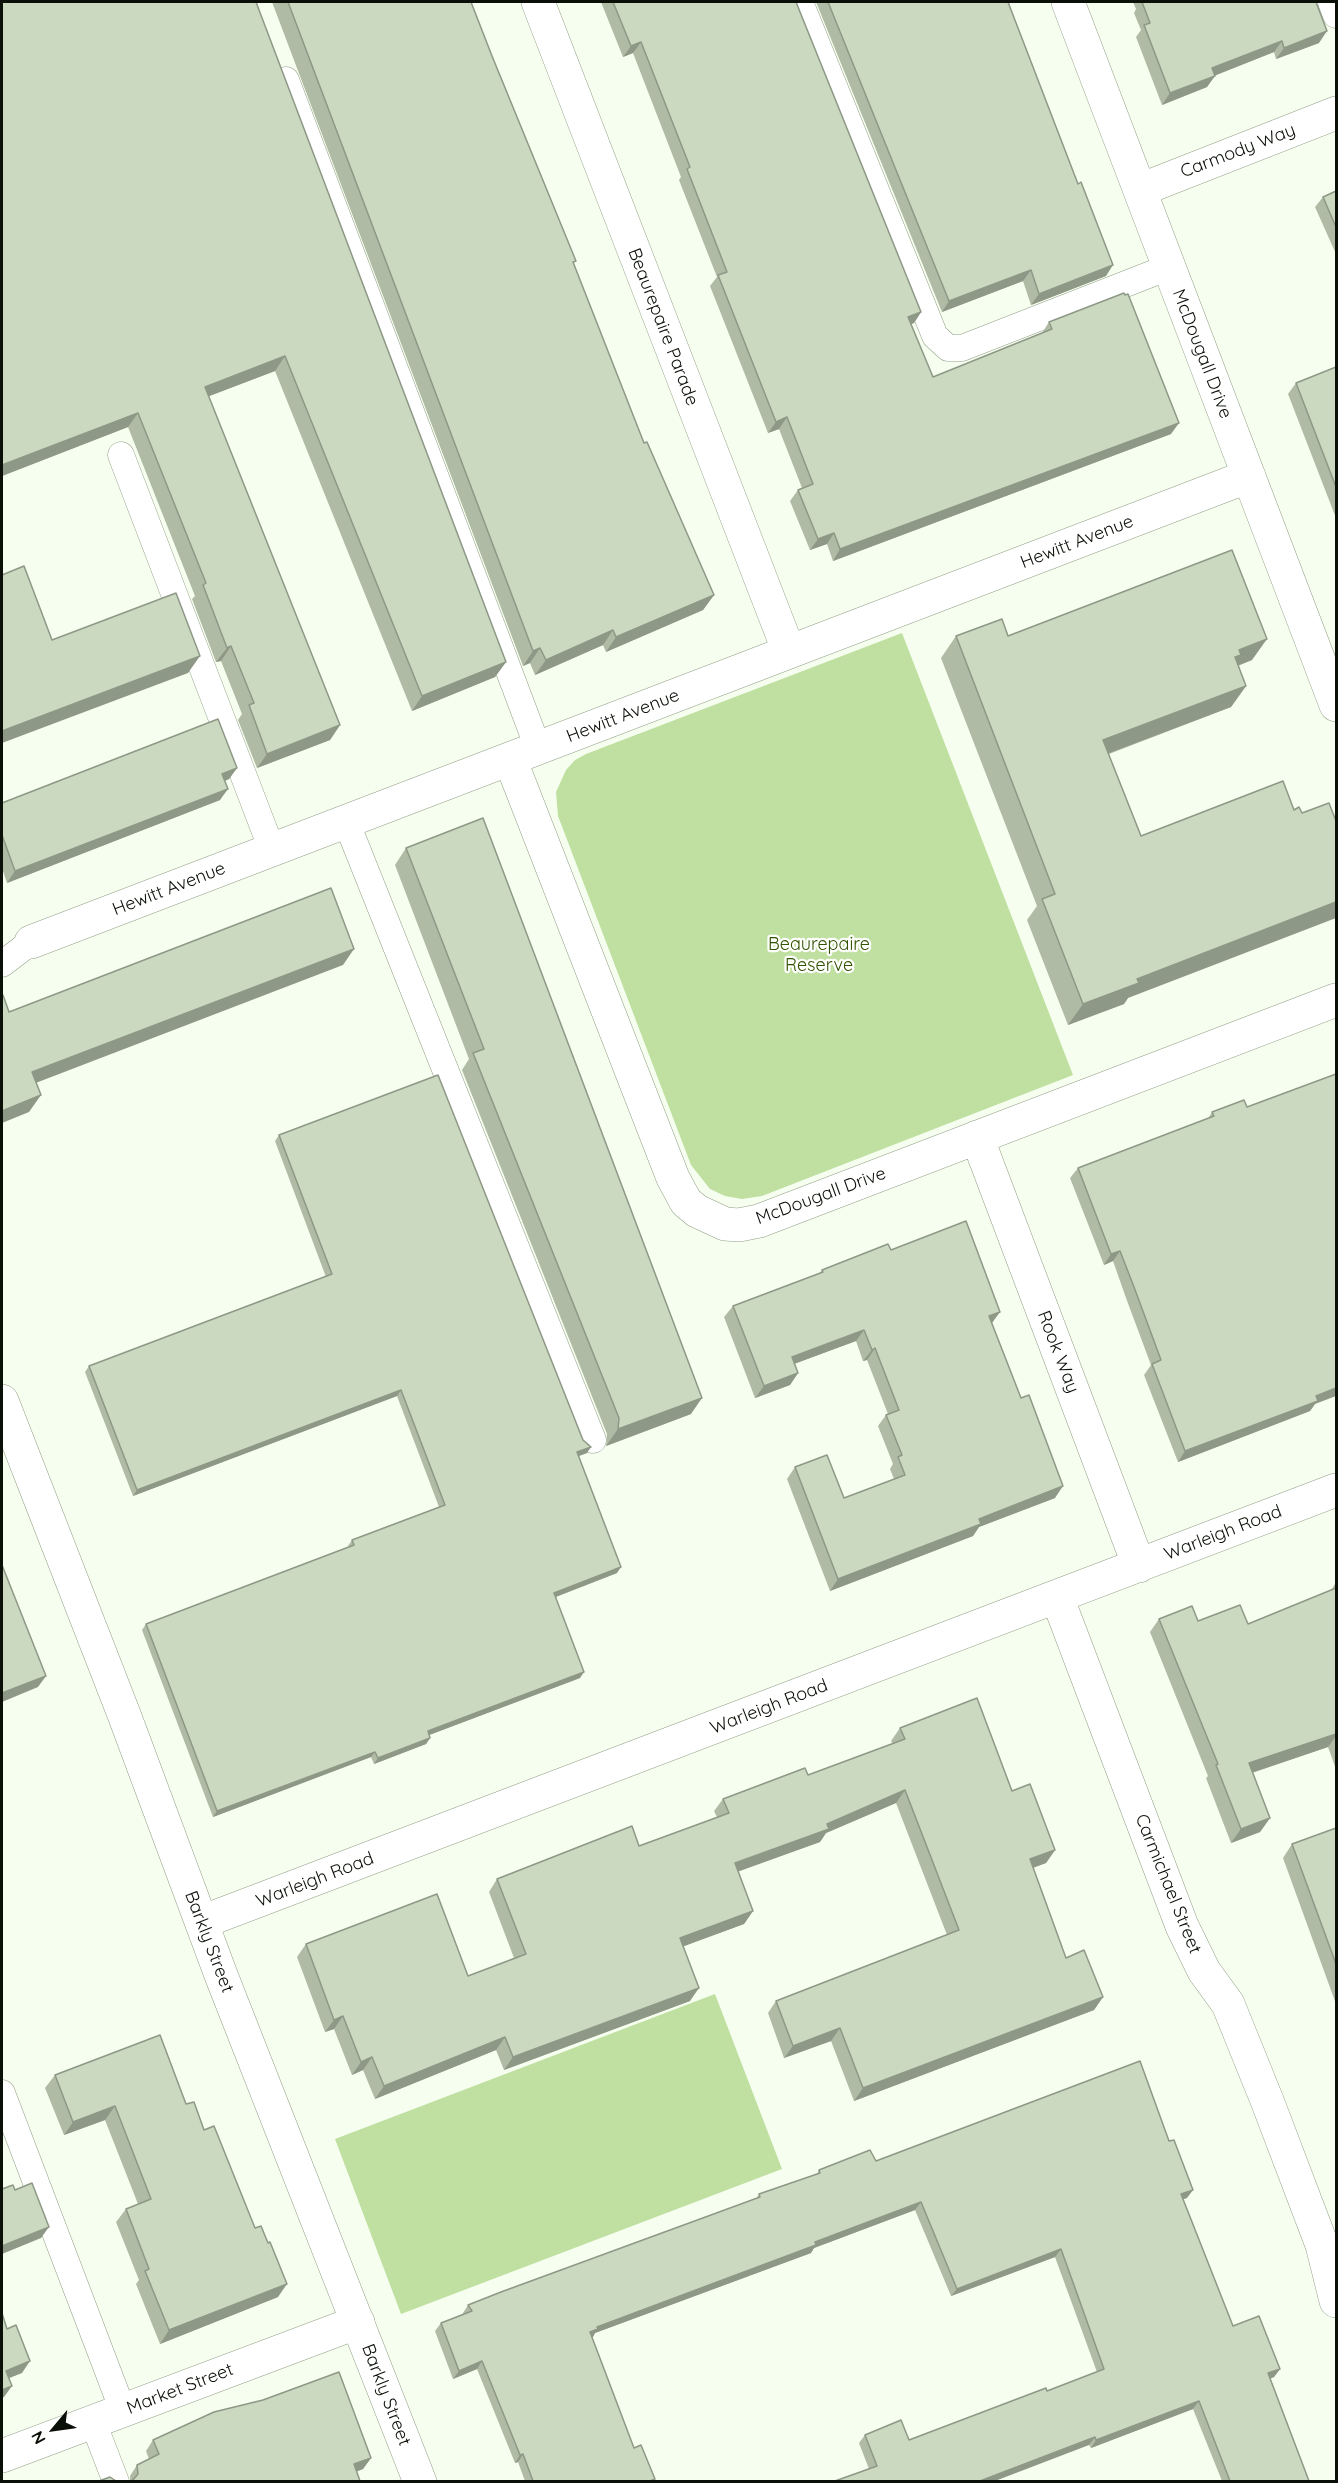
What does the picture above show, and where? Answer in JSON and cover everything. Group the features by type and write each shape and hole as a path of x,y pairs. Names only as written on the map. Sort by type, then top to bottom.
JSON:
{"street":[{"name":"Beaurepaire Parade","path":"538,2 789,652"},
{"name":"McDougall Drive","path":"1068,2 1336,705"},
{"name":"Carmody Way","path":"1140,190 1336,113"},
{"name":"Hewitt Avenue","path":"31,942 1249,476"},
{"name":"McDougall Drive","path":"524,753 673,1178 686,1202 697,1211 725,1224 740,1225 759,1221 1336,1000"},
{"name":"Rook Way","path":"977,1137 1139,1566"},
{"name":"Barkly Street","path":"2,1401 202,1923 420,2481"},
{"name":"Warleigh Road","path":"202,1923 1336,1490"},
{"name":"Carmichael Street","path":"1057,1597 1182,1926 1204,1971 1228,2004 1264,2092 1322,2246 1336,2301"},
{"name":"Market Street","path":"2,2456 358,2322"}],"lane":[{"path":"800,2 935,336 948,348 962,348 1168,267"},
{"path":"1332,2 1336,15"},
{"path":"277,58 524,753"},
{"path":"121,455 272,850"},
{"path":"346,821 593,1440"},
{"name":"Hewitt Avenue","path":"2,964 31,942"},
{"path":"2,2093 108,2416 116,2481"}],"green space":[{"name":"Beaurepaire Reserve","path":"902,633 1073,1075 762,1196 742,1199 725,1196 710,1189 691,1165 558,816 556,792 566,770 575,760 586,754"},
{"path":"715,1994 782,2169 401,2314 335,2139"}],"building":[{"path":"2,2 256,2 506,662 422,696 285,356 205,387 340,725 267,754 249,705 254,703 231,646 227,648 203,585 206,583 138,413 2,465"},
{"path":"288,2 471,2 576,261 573,262 644,443 647,442 714,595 616,637 613,630 546,660 540,648 533,651"},
{"path":"613,2 796,2 921,312 908,317 933,377 1052,329 1049,322 1124,293 1128,294 1179,423 840,549 834,533 818,539 798,490 813,484 787,417 776,422 718,275 727,272 687,169 690,167 641,42 631,46"},
{"path":"828,2 1008,2 1078,184 1081,182 1113,265 1039,294 1031,270 949,301"},
{"path":"1142,2 1316,2 1327,31 1284,48 1282,41 1212,68 1215,76 1170,93 1144,25 1150,23"},
{"path":"1336,191 1336,227 1323,197"},
{"path":"1336,367 1336,487 1296,383"},
{"path":"1232,550 1267,639 1239,650 1241,655 1235,657 1246,686 1103,740 1141,836 1283,781 1294,810 1299,807 1302,813 1329,803 1336,821 1336,902 1137,979 1139,983 1083,1004 1042,899 1055,894 956,636 1002,619 1008,636"},
{"path":"24,566 52,640 176,593 200,656 2,731 2,575"},
{"path":"218,719 237,768 222,774 228,789 15,871 2,835 2,803"},
{"path":"483,818 702,1398 618,1429 619,1418 473,1053 484,1049 406,848"},
{"path":"331,888 354,949 32,1072 41,1095 2,1111 2,995 9,1012"},
{"path":"1336,1074 1336,1388 1316,1396 1318,1401 1185,1451 1152,1364 1161,1360 1134,1287 1120,1251 1111,1254 1078,1168 1214,1116 1212,1112 1244,1100 1247,1107"},
{"path":"438,1075 583,1440 591,1447 577,1452 621,1567 554,1593 584,1672 428,1731 430,1738 378,1758 375,1752 217,1811 146,1624 354,1545 352,1540 445,1505 401,1390 137,1490 89,1366 332,1274 279,1135"},
{"path":"966,1221 1000,1312 989,1316 1021,1398 1029,1395 1063,1486 979,1519 981,1524 838,1579 795,1467 827,1455 844,1498 905,1475 898,1457 902,1455 886,1415 899,1410 875,1348 872,1350 864,1330 792,1357 798,1373 764,1386 733,1306 823,1272 822,1270 888,1244 891,1250"},
{"path":"2,1565 46,1676 2,1693"},
{"path":"1336,1588 1336,1734 1249,1763 1270,1818 1241,1829 1216,1765 1218,1764 1159,1619 1192,1606 1198,1621 1240,1605 1248,1624"},
{"path":"977,1698 1012,1791 1030,1784 1055,1850 1030,1859 1066,1958 1084,1950 1103,1997 863,2088 840,2028 793,2046 776,2001 959,1930 905,1790 827,1824 829,1829 735,1863 753,1911 680,1938 699,1988 513,2057 505,2037 384,2086 372,2057 361,2062 343,2016 334,2020 306,1944 437,1894 468,1976 526,1954 497,1879 632,1826 639,1846 729,1813 723,1799 805,1768 808,1775 905,1739 900,1728"},
{"path":"1336,1828 1336,1964 1292,1844"},
{"path":"160,2035 186,2104 194,2102 204,2130 214,2126 255,2228 261,2226 287,2284 169,2330 145,2271 149,2269 126,2209 151,2199 115,2106 73,2122 55,2075"},
{"path":"1140,2061 1169,2141 1174,2140 1193,2190 1181,2194 1233,2326 1259,2316 1280,2369 1268,2373 1309,2481 1230,2481 1199,2401 1096,2440 1095,2437 980,2481 835,2481 877,2466 865,2435 901,2420 909,2440 1046,2388 1047,2391 1104,2369 1061,2249 957,2289 921,2202 815,2242 816,2245 597,2327 598,2329 590,2332 634,2448 641,2445 655,2479 650,2481 533,2481 482,2361 459,2371 441,2323 472,2311 468,2305 760,2197 759,2194 820,2173 819,2170 870,2150 876,2161"},
{"path":"32,2183 49,2227 2,2246 2,2189 13,2185 15,2190"},
{"path":"2,2313 7,2329 16,2325 30,2361 6,2371 12,2386 2,2390"},
{"path":"339,2372 371,2458 354,2464 360,2481 132,2481 138,2474 137,2465 159,2454 153,2440 214,2412 263,2400"},
{"path":"110,2477 116,2481 99,2481"}]}
